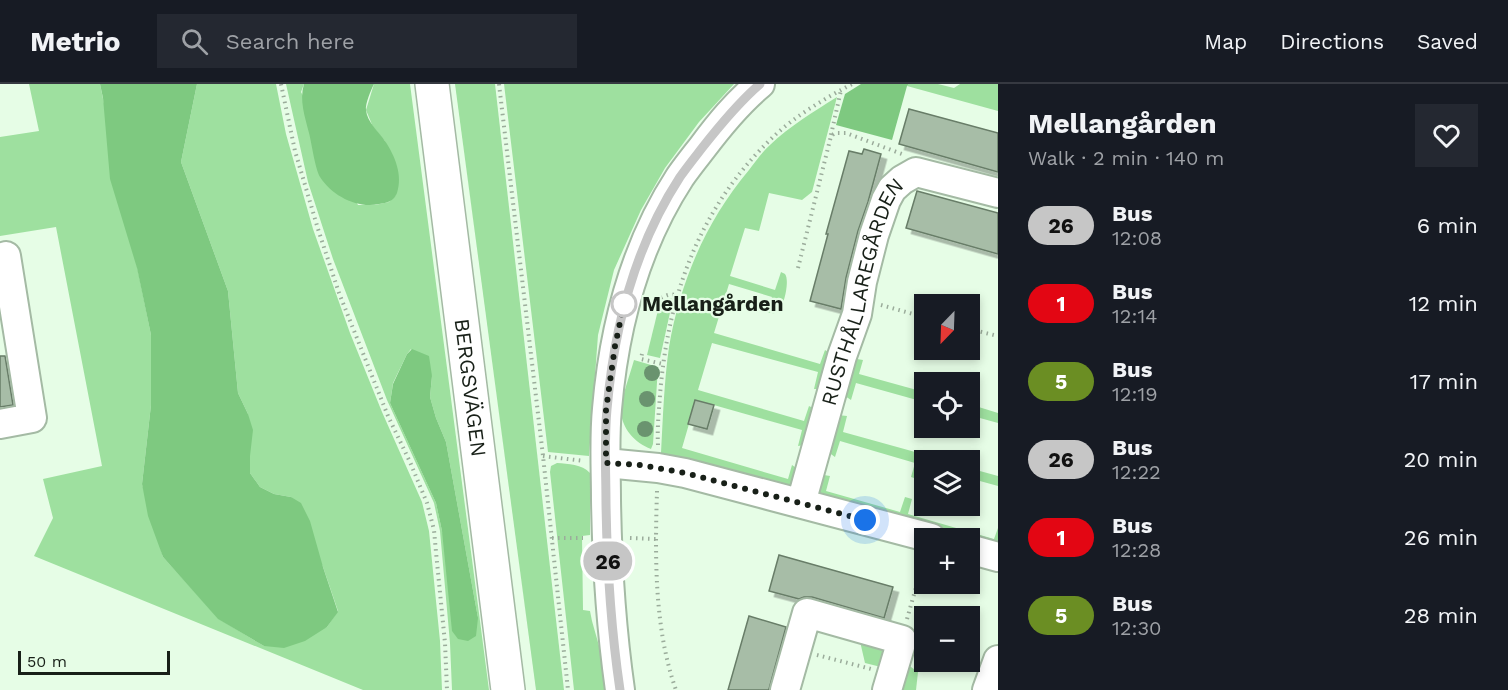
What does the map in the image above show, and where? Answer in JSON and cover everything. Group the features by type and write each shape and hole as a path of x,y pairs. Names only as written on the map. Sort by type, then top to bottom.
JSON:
{"main road":[{"name":"BERGSVÄGEN","path":"432,84 508,690"}],"street":[{"path":"620,690 609,582 606,410 615,346 624,304 655,222 680,177 742,99 760,84"},
{"name":"RUSTHÅLLAREGÅRDEN","path":"801,503 842,356 854,322 874,236 892,189 916,172 998,193"},
{"path":"0,424 32,418 6,256"},
{"path":"606,463 685,473 914,533"},
{"path":"980,552 998,557"},
{"path":"785,690 807,613 902,639 890,682"},
{"path":"987,690 998,660"}],"path":[{"path":"281,84 295,151 339,293 388,416 427,503 434,530 445,643 447,690"},
{"path":"498,84 543,456 568,690"},
{"path":"676,690 667,661 660,611 656,539 657,432 663,364 677,296 692,254 711,215 740,172 774,136 792,121 852,84"},
{"path":"798,268 841,90"},
{"path":"831,136 835,133 846,133 908,156 914,163 916,172"},
{"path":"661,298 672,294 677,296"},
{"path":"859,301 914,314"},
{"path":"980,332 998,336"},
{"path":"642,354 641,359 663,364"},
{"path":"543,456 606,463"},
{"path":"551,538 585,539"},
{"path":"902,639 914,594"},
{"path":"797,650 890,682"}],"green space":[{"path":"29,84 100,84 151,335 151,405 142,484 163,557 219,619 264,646 327,627 338,611 323,567 291,497 274,494 260,487 250,473 248,414 238,393 228,291 181,162 197,84 276,84 286,134 313,229 350,333 422,502 429,531 440,641 442,690 363,690 34,556 53,518 43,479 102,466 56,227 0,236 0,137 39,131"},
{"path":"100,84 197,84 181,162 228,291 238,393 253,430 250,473 260,487 274,494 291,497 301,503 310,521 338,612 327,627 305,641 284,648 264,646 218,619 163,557 148,516 142,484 151,405 151,335 137,268 110,179"},
{"path":"286,84 304,84 301,92 358,205 375,205 389,202 396,195 385,141 373,127 366,110 374,84 410,84 489,690 452,690 440,531 434,503 387,400 333,259 308,182","holes":["411,349 432,376 430,397 446,442 478,618 442,531 436,503 390,403 393,383"]},
{"path":"304,84 374,84 366,110 369,119 395,159 399,186 392,200 371,205 354,203 338,195 325,184 317,168 304,115 302,96"},
{"path":"455,84 495,84 564,690 536,690"},
{"path":"504,84 734,84 699,122 665,168 641,210 614,270 598,335 589,456 548,452"},
{"path":"861,84 909,84 892,140 836,125 845,94"},
{"path":"909,84 938,84 954,88 960,84 998,84 998,111 907,86"},
{"path":"837,97 812,192 802,200 769,193 759,231 745,228 730,276 775,290 781,272 785,274 787,288 780,310 776,313 767,312 772,297 729,284 714,333 820,364 825,350 831,354 819,389 814,389 818,372 712,343 698,390 804,421 809,406 813,408 804,445 798,446 802,430 696,400 682,448 788,479 792,465 799,470 794,483 787,486 770,484 661,453 669,347 680,299 697,253 720,210 767,148 794,125"},
{"path":"668,298 673,299 660,358 647,355 660,302"},
{"path":"412,349 429,356 432,376 430,397 446,442 478,618 476,636 468,641 458,639 452,631 442,531 436,503 390,403 393,384 407,354"},
{"path":"634,360 658,367 651,449 630,434 623,423 621,410 623,398"},
{"path":"853,360 863,360 859,374 914,389 914,399 856,383 851,400 845,396"},
{"path":"980,407 998,413 998,423 980,418"},
{"path":"838,415 847,416 843,432 914,452 914,463 840,441 835,457 828,452"},
{"path":"557,463 579,466 590,473 590,535 582,536 583,610 590,611 603,660 607,690 574,690 550,472 551,466"},
{"path":"980,471 998,476 998,486 980,481"},
{"path":"830,476 826,491 900,512 905,497 912,499 908,514 956,528 930,528 824,499 818,492 819,477"},
{"path":"998,528 998,545 980,541 980,535 994,539"},
{"path":"859,637 891,646 885,668 865,663"},
{"path":"904,662 914,669 914,672 918,672 916,690 900,690"}],"building":[{"path":"909,109 998,133 998,172 899,144"},
{"path":"864,149 881,154 858,231 841,309 810,301 849,151 862,154"},
{"path":"917,191 998,213 998,254 906,228"},
{"path":"0,356 5,356 13,405 0,407"},
{"path":"695,400 714,405 707,429 688,424"},
{"path":"779,555 893,587 884,618 812,597 799,599 769,591"},
{"path":"749,616 786,627 769,690 728,690"}],"bus line":[{"name":"26","path":"620,690 609,582 606,410 615,346 624,304 655,222 680,177 742,99 760,84"}],"place":[{"name":"Mellangården","path":"624,304"}],"route":[{"path":"624,304 615,346 606,410 606,463 641,465 685,473 865,520"}]}
